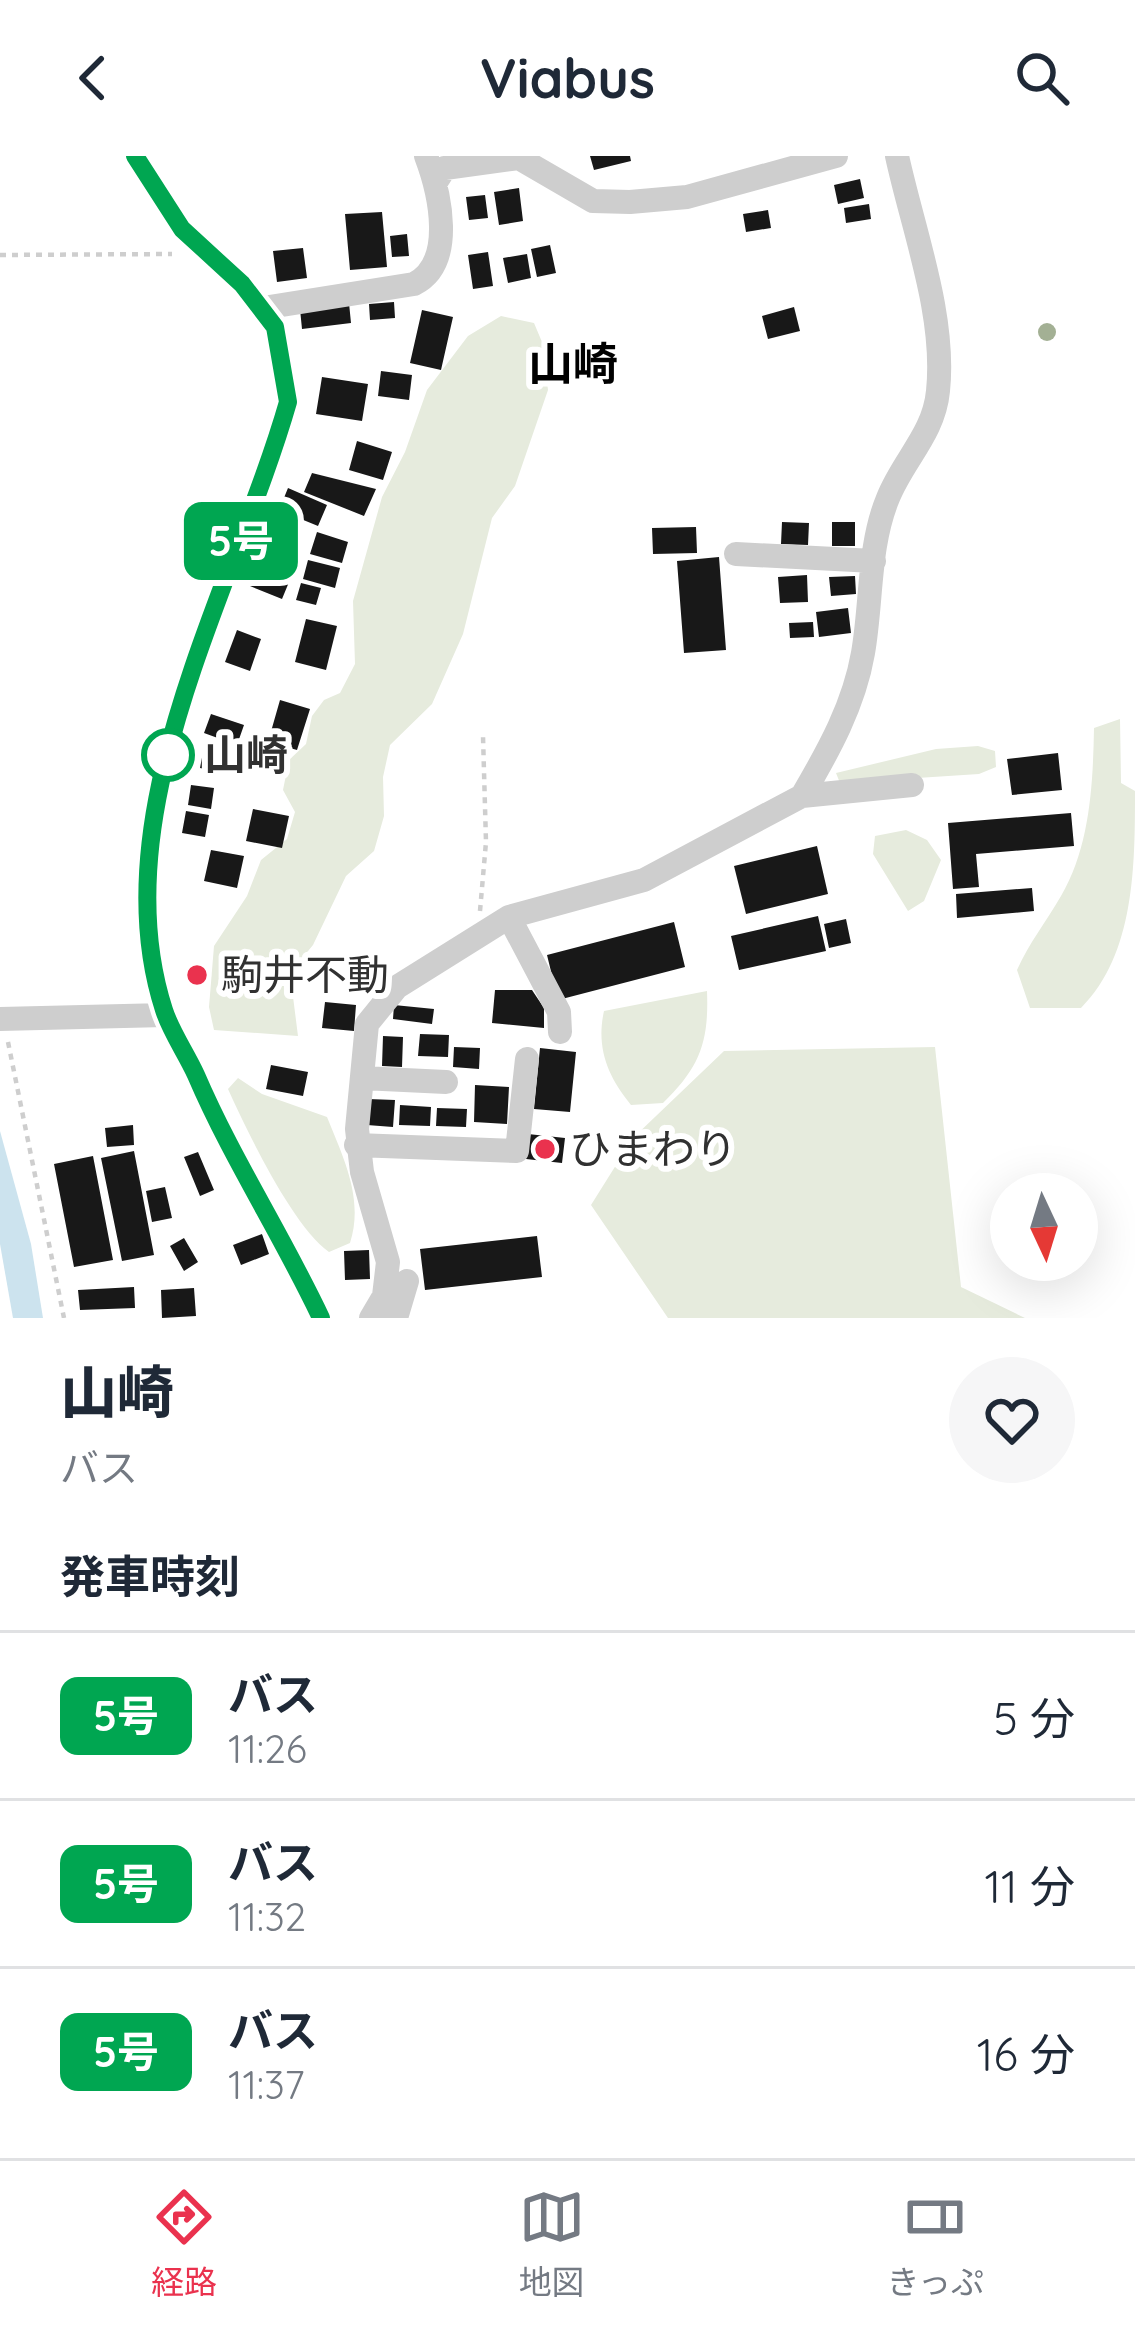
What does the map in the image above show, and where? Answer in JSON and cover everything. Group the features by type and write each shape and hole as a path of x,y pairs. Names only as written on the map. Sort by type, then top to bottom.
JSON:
{"street":[{"path":"135,156 182,229 263,308 284,354 288,402 166,760 149,882 165,1015 218,1130 279,1229 321,1318"},
{"path":"263,308 414,284 430,276 439,252 436,182 426,156"},
{"path":"436,182 445,168 458,164 519,158 592,201 657,201 836,156"},
{"path":"802,796 839,733 862,657 888,496 928,434 938,392 938,339 897,156"},
{"path":"736,554 874,561"},
{"path":"371,1318 384,1296 388,1262 356,1145 367,1024 397,987 509,917 644,880 802,796 912,785"},
{"path":"509,917 559,1012 560,1032"},
{"path":"2,1018 165,1015"},
{"path":"356,1145 517,1151 527,1059"},
{"path":"362,1078 446,1082"},
{"path":"396,1318 407,1281"}],"path":[{"path":"0,255 190,254"},
{"path":"478,934 486,842 483,736"},
{"path":"2,1018 64,1318"}],"shaded area":[{"path":"501,316 534,323 542,342 548,390 515,486 492,518 463,634 432,704 390,745 383,777 384,816 374,851 346,876 313,945 290,973 298,1036 214,1030 209,1007 214,946 247,896 261,860 287,839 295,812 283,790 289,760 306,744 312,716 324,700 340,693 355,664 353,601 382,497 405,452 427,390 468,336"},
{"path":"1120,719 1121,783 1135,791 1132,878 1122,935 1099,986 1081,1008 1030,1008 1017,970 1078,857 1091,793 1094,728"},
{"path":"978,746 995,751 996,767 979,774 840,783 836,773 936,749"},
{"path":"906,830 927,840 941,860 924,901 908,911 873,854 875,836"},
{"path":"707,991 704,1039 686,1077 663,1103 631,1105 606,1061 601,1037 604,1011"},
{"path":"935,1047 961,1287 1025,1318 668,1318 591,1205 633,1138 724,1051"},
{"path":"238,1078 262,1094 327,1117 353,1195 350,1243 329,1252 300,1221 228,1089"}],"water":[{"path":"0,1131 31,1244 43,1318 13,1318 0,1244"}],"building":[{"path":"590,156 630,156 631,161 594,170"},
{"path":"860,179 864,198 838,204 834,185"},
{"path":"519,188 523,221 499,225 494,192"},
{"path":"485,195 488,218 469,220 466,197"},
{"path":"869,204 871,219 846,223 844,208"},
{"path":"768,210 771,228 746,232 743,214"},
{"path":"382,212 387,267 350,270 345,214"},
{"path":"407,234 409,256 392,257 390,236"},
{"path":"550,245 556,273 537,277 531,249"},
{"path":"303,248 307,278 277,282 273,251"},
{"path":"488,252 493,286 473,289 468,255"},
{"path":"527,254 531,278 508,283 503,258"},
{"path":"394,302 395,318 370,320 369,304"},
{"path":"349,303 351,323 302,329 300,309"},
{"path":"794,307 800,331 768,339 762,316"},
{"path":"422,310 453,317 441,370 410,363"},
{"path":"381,371 412,375 409,400 378,396"},
{"path":"322,377 368,384 362,421 316,414"},
{"path":"357,441 392,452 383,480 349,470"},
{"path":"312,473 376,489 364,516 304,492"},
{"path":"288,488 327,505 318,526 279,510"},
{"path":"782,522 809,523 808,545 781,544"},
{"path":"832,522 855,522 855,546 832,546"},
{"path":"696,527 697,553 653,554 652,528"},
{"path":"317,532 348,542 342,563 310,554"},
{"path":"263,557 294,570 282,599 250,586"},
{"path":"719,557 726,650 684,653 677,561"},
{"path":"308,560 340,568 335,588 303,579"},
{"path":"807,575 808,602 780,603 778,577"},
{"path":"855,576 856,594 831,596 829,577"},
{"path":"301,583 321,588 316,605 296,600"},
{"path":"848,608 851,633 819,637 816,612"},
{"path":"306,619 337,626 326,670 295,662"},
{"path":"813,622 814,637 790,638 789,623"},
{"path":"237,630 261,639 250,671 225,662"},
{"path":"280,700 310,709 297,750 268,742"},
{"path":"211,714 244,725 237,745 204,733"},
{"path":"205,742 250,752 244,777 200,768"},
{"path":"1058,753 1062,790 1012,795 1007,759"},
{"path":"191,785 214,788 211,809 188,805"},
{"path":"253,809 289,816 282,848 246,841"},
{"path":"186,811 209,815 205,837 182,833"},
{"path":"1071,813 1074,846 976,854 979,887 953,889 948,823"},
{"path":"817,846 828,894 746,914 734,866"},
{"path":"211,850 244,856 237,888 204,881"},
{"path":"1032,888 1034,911 957,918 956,894"},
{"path":"818,916 826,951 739,970 731,936"},
{"path":"846,919 851,943 829,948 824,924"},
{"path":"674,922 685,967 558,1000 547,955"},
{"path":"495,990 532,990 544,1008 544,1028 492,1023"},
{"path":"325,1002 356,1005 354,1031 322,1028"},
{"path":"394,1005 434,1009 432,1024 393,1019"},
{"path":"420,1034 449,1035 448,1057 418,1056"},
{"path":"383,1036 403,1037 402,1067 382,1066"},
{"path":"454,1047 480,1048 479,1069 453,1067"},
{"path":"540,1048 576,1052 570,1112 534,1109"},
{"path":"271,1065 308,1072 303,1096 266,1089"},
{"path":"475,1085 509,1087 507,1124 474,1122"},
{"path":"368,1099 395,1100 393,1127 367,1125"},
{"path":"400,1105 431,1107 430,1126 399,1125"},
{"path":"437,1108 467,1109 466,1127 436,1126"},
{"path":"133,1125 134,1145 107,1147 105,1128"},
{"name":"ひまわり","path":"528,1134 565,1138 562,1163 526,1159"},
{"path":"134,1151 154,1255 122,1261 101,1158"},
{"path":"198,1152 214,1190 200,1196 184,1157"},
{"path":"93,1156 113,1260 74,1267 54,1164"},
{"path":"165,1187 172,1218 152,1222 146,1191"},
{"path":"262,1234 269,1254 241,1265 233,1245"},
{"path":"537,1236 542,1277 425,1290 420,1249"},
{"path":"184,1238 198,1262 184,1271 170,1246"},
{"path":"369,1250 370,1279 345,1280 344,1251"},
{"path":"134,1287 135,1308 80,1310 78,1290"},
{"path":"194,1288 196,1316 162,1318 161,1290"}],"bus line":[{"name":"5号","path":"135,156 182,229 263,308 284,354 288,402 183,701 166,760 149,882 152,938 165,1015 218,1130 279,1229 321,1318"}],"place":[{"name":"山崎","path":"168,755"},
{"name":"駒井不動","path":"197,975"},
{"name":"ひまわり","path":"545,1149"}],"district":[{"name":"山崎","path":"573,364"}]}
